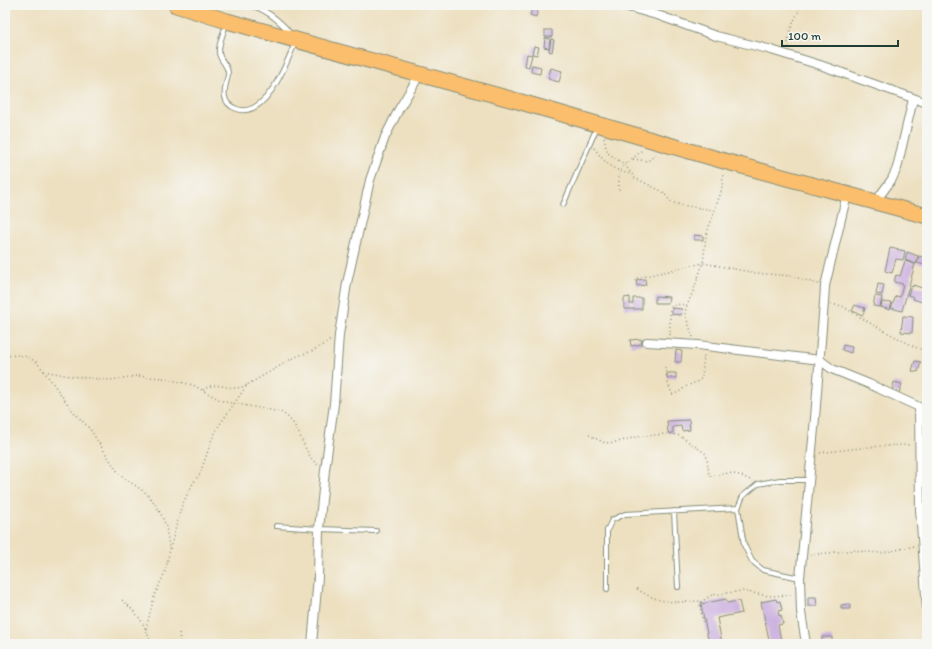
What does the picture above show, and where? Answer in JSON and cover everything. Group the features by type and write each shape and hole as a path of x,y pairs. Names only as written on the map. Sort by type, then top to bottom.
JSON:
{"highway":[{"path":"184,6 227,21 296,41 420,74 724,161 927,216"}],"street":[{"path":"620,5 660,16 716,36 852,76 912,99 927,103"},
{"path":"312,644 318,577 319,529 334,404 339,335 347,283 370,180 385,137 399,108 420,74"},
{"path":"876,201 892,179 897,168 912,99"},
{"path":"806,644 801,612 800,578 810,480 825,286 847,194"},
{"path":"647,342 701,345 820,360 832,369 923,409 919,445 927,610"}],"lane":[{"path":"227,21 219,53 228,73 224,90 225,99 230,106 239,110 249,110 258,105 267,96 278,79 296,41 278,21 265,11 248,5"},
{"path":"563,205 590,144 601,125"},
{"path":"800,578 763,570 752,561 744,545 738,508 743,496 758,484 780,480 810,480"},
{"path":"607,589 607,530 612,520 625,514 738,508"},
{"path":"674,511 678,587"},
{"path":"276,526 376,531"}],"path":[{"path":"794,58 788,44 789,36 800,5"},
{"path":"601,125 609,154 624,164 640,181 663,192 671,202 675,204 715,210"},
{"path":"619,190 619,172 624,164 632,159 652,140"},
{"path":"590,144 606,162 619,172 632,174"},
{"path":"632,159 648,161 660,150 669,145"},
{"path":"665,367 672,394 676,394 687,386 697,383 702,378 701,345 693,337 685,314 703,263 706,236 722,189 724,161"},
{"path":"637,278 703,263 756,273 791,276 825,286"},
{"path":"824,302 842,306 875,326 917,348 927,351"},
{"path":"671,343 670,308 679,304 687,305"},
{"path":"203,390 209,386 216,385 235,388 247,385 295,357 312,351 339,335"},
{"path":"5,356 18,355 28,358 36,362 44,371 72,410 90,429 121,476 146,493 153,501 166,526 170,549"},
{"path":"44,371 70,376 109,380 135,376 163,378 194,385 220,400 281,412 286,415 296,428 314,462 325,470"},
{"path":"146,629 154,597 165,572 182,505 193,483 200,474 212,438 247,385"},
{"path":"589,435 605,443 617,442 636,437 674,434 680,436 705,453 709,474 711,476 729,473 748,478 758,484"},
{"path":"812,454 843,449 888,445 919,445"},
{"path":"802,555 855,550 882,553 925,545"},
{"path":"637,589 647,596 665,602 702,601 712,595 733,591 742,591 768,596 800,594"},
{"path":"122,600 142,620 151,644"},
{"path":"702,601 700,611 703,622"},
{"path":"179,633 180,644"}],"building":[{"path":"532,8 538,10 536,17 530,15"},
{"path":"545,30 552,30 552,37 545,37"},
{"path":"545,38 550,39 549,48 544,47"},
{"path":"551,39 554,40 552,52 549,51"},
{"path":"534,46 539,47 537,55 532,54"},
{"path":"527,54 532,55 529,67 525,66"},
{"path":"532,65 541,67 540,74 531,72"},
{"path":"551,68 562,71 559,82 548,79"},
{"path":"694,235 703,236 703,240 694,240"},
{"path":"890,248 905,251 903,260 896,259 892,273 885,271"},
{"path":"907,252 918,256 916,264 905,260"},
{"path":"919,256 927,258 925,265 917,263"},
{"path":"905,261 915,264 902,311 891,308 896,296 900,297 903,284 894,282 896,275 900,276"},
{"path":"645,279 646,285 637,286 636,280"},
{"path":"878,284 884,285 882,295 876,294"},
{"path":"913,285 925,289 923,295 926,297 925,301 923,300 922,302 913,299 914,297 908,295 911,286 913,287"},
{"path":"655,296 669,297 668,303 655,303"},
{"path":"875,296 882,297 880,307 873,306"},
{"path":"630,297 630,304 633,304 633,298 642,298 642,309 624,309 624,298"},
{"path":"882,302 892,303 890,310 881,307"},
{"path":"855,305 865,308 863,315 852,311"},
{"path":"672,308 682,309 681,315 672,314"},
{"path":"903,316 913,317 912,333 901,332"},
{"path":"641,339 642,344 631,346 630,340"},
{"path":"843,345 852,347 851,353 842,350"},
{"path":"676,350 682,351 681,362 675,362"},
{"path":"915,361 921,362 918,372 912,371"},
{"path":"667,373 676,373 676,378 667,378"},
{"path":"894,382 902,384 899,393 892,391"},
{"path":"689,420 690,430 682,431 681,426 673,427 673,433 668,433 667,421"},
{"path":"808,597 816,597 817,606 808,606"},
{"path":"726,599 727,603 739,601 742,613 717,618 722,644 709,644 701,604"},
{"path":"776,599 777,602 780,601 782,610 778,611 779,616 781,615 783,624 778,625 781,641 779,641 779,644 770,644 761,602"},
{"path":"850,604 850,609 841,609 841,605"},
{"path":"822,637 832,637 832,644 822,644"}]}
